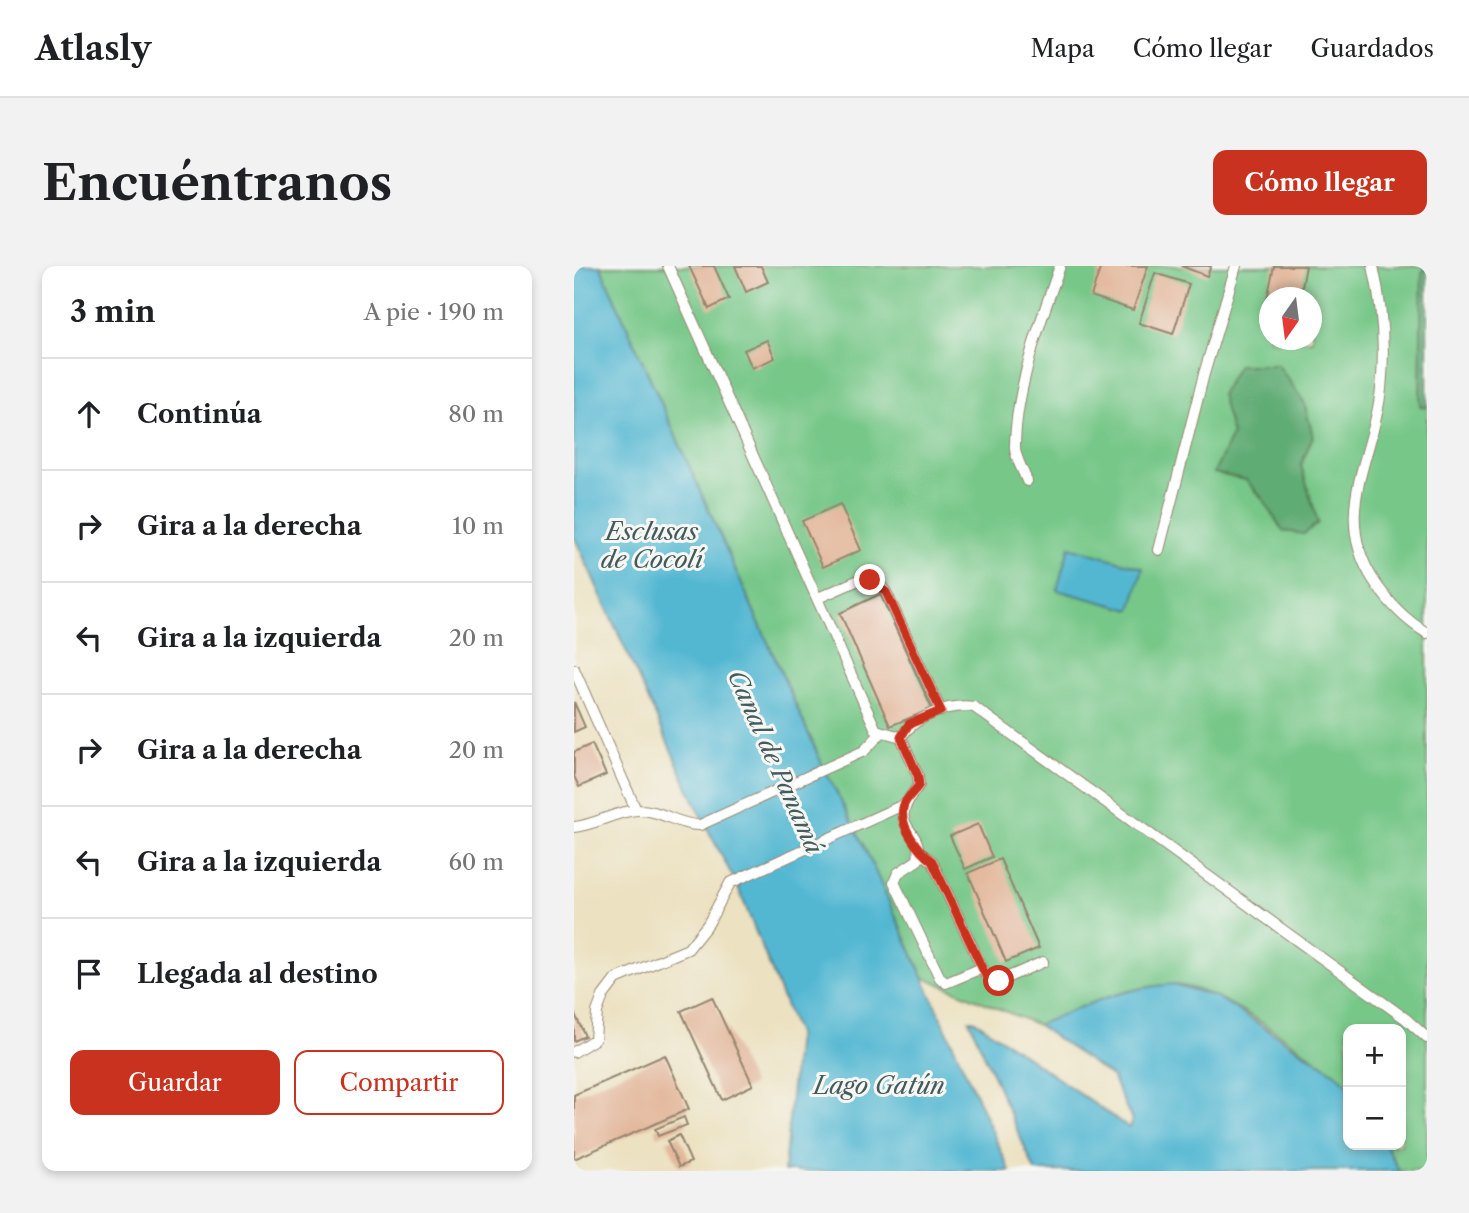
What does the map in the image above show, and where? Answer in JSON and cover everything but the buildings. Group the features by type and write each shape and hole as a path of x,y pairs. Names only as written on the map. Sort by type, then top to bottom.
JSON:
{"lane":[{"path":"668,266 876,730 901,737"},
{"path":"1027,481 1014,448 1017,427 1024,383 1060,266"},
{"path":"1159,550 1204,374 1236,266"},
{"path":"1373,266 1383,331 1381,391 1356,490 1354,526 1363,563 1384,595 1411,624 1427,633"},
{"path":"818,598 861,579 879,584 886,592 941,711"},
{"path":"574,669 636,810"},
{"path":"901,737 909,724 963,705 974,707 1191,867 1406,1019 1427,1038"},
{"path":"574,827 592,826 636,810 663,814 692,826 700,825 864,751 881,733"},
{"path":"574,1052 595,1039 597,1012 603,996 616,979 688,949 708,924 730,883 903,805 919,785 918,776 901,737"},
{"path":"903,805 902,815 919,853 918,860 898,873 894,882 940,978 946,983 982,968"},
{"path":"919,853 932,861 985,974 999,981 1043,962"}],"green space":[{"path":"600,266 1427,266 1422,272 1420,405 1427,408 1427,1171 1399,1171 1388,1150 1406,1150 1406,1024 1343,1024 1343,1080 1279,1033 1233,1006 1190,987 1154,986 1120,993 1038,1025 923,977 863,845 822,764"},
{"path":"1427,268 1427,408 1420,406 1422,272"},
{"path":"1238,365 1278,365 1304,402 1313,436 1301,465 1318,523 1304,534 1283,531 1262,498 1246,480 1214,473 1232,435 1221,395"}],"water":[{"path":"574,266 600,266 822,764 863,844 1010,1171 784,1171 797,1034 737,885 702,818 574,536"},
{"path":"1069,547 1143,568 1131,610 1057,590"},
{"name":"Lago Gatún","path":"1173,984 1217,997 1335,1073 1343,1080 1343,1150 1388,1150 1399,1171 1035,1171 969,1020 974,1020 1129,1128 1132,1120 1112,1077 1038,1025 1120,993"}],"route":[{"path":"870,580 879,584 886,592 941,711 909,724 901,737 918,776 919,785 903,805 902,815 919,853 932,861 985,974 999,981"}],"water label":[{"name":"Esclusas de Cocolí","path":"652,546"},
{"name":"Canal de Panamá","path":"775,762"}]}
